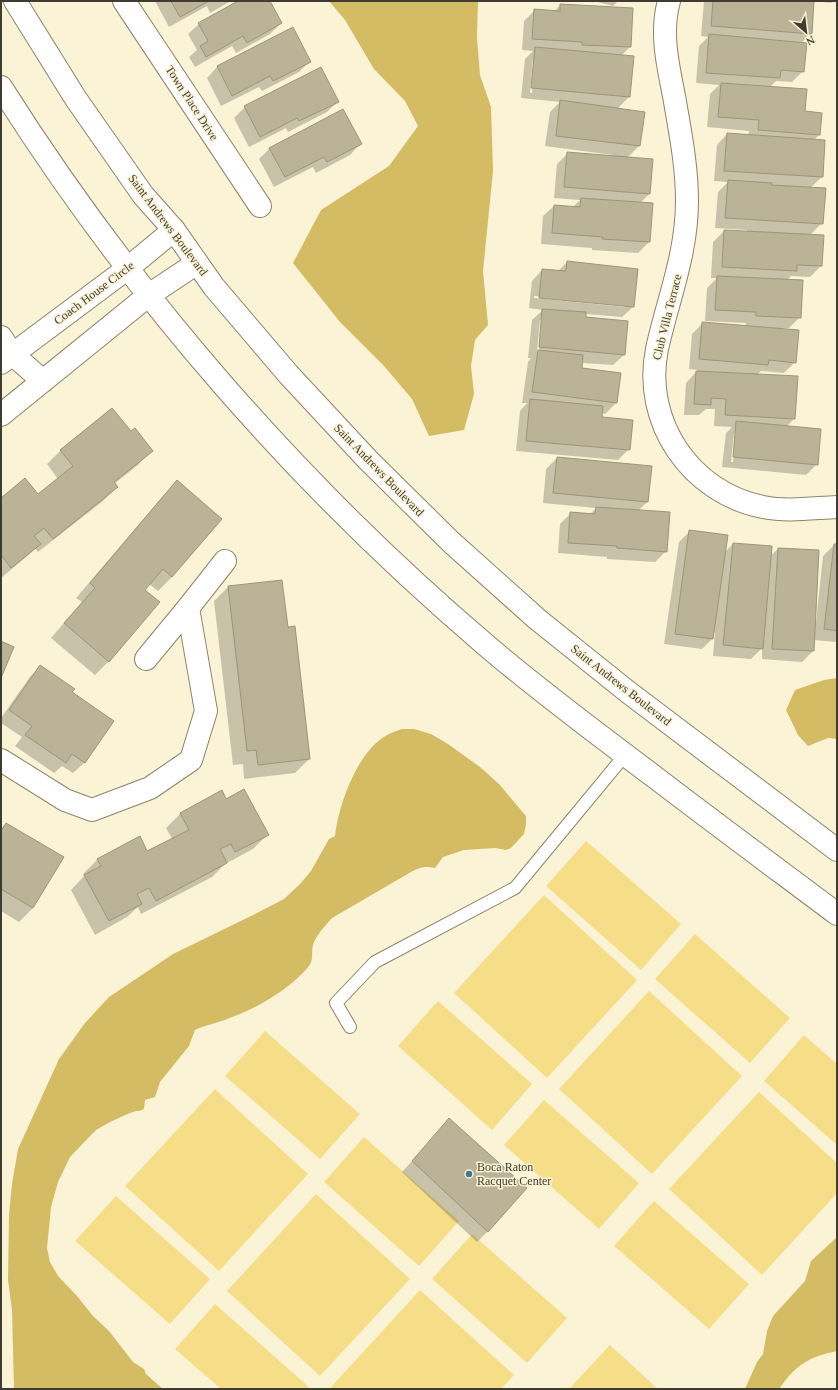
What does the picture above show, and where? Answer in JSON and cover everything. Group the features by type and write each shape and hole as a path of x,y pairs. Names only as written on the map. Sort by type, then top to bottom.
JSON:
{"street":[{"name":"Saint Andrews Boulevard","path":"15,1 81,106 143,195 174,230 214,287 289,376 368,460 451,542 537,619 628,692 837,850"},
{"name":"Town Place Drive","path":"124,1 260,206"},
{"name":"Club Villa Terrace","path":"669,1 665,24 665,40 685,161 687,202 685,234 680,264 657,350 654,375 656,400 660,417 674,447 684,461 703,480 731,497 747,503 780,510 837,507"},
{"path":"1,87 89,216 149,295 239,403 318,488 401,570 488,647 578,720 837,914"},
{"name":"Coach House Circle","path":"43,381 5,351 128,268 174,230"},
{"path":"1,415 149,295 197,263"},
{"path":"146,659 225,561"},
{"path":"1,760 65,800 92,810 150,788 191,760 206,712 188,608"}],"lane":[{"path":"350,1027 336,1003 375,962 515,888 625,755"}],"shaded area":[{"path":"329,1 478,1 477,38 480,75 491,107 493,171 483,271 488,325 475,340 471,366 474,394 464,430 429,436 412,399 384,366 340,322 293,263 321,210 389,166 418,126 405,101 374,69 345,20"},
{"path":"837,678 837,739 828,738 808,746 798,735 786,710 795,690 824,680"},
{"path":"402,729 414,729 431,734 448,744 480,767 499,784 526,816 524,834 511,848 506,850 495,848 464,850 443,857 435,868 425,867 414,870 332,918 316,938 313,945 311,963 301,975 282,991 250,1010 195,1030 189,1046 160,1082 155,1097 145,1100 144,1109 130,1113 96,1130 70,1157 58,1182 51,1207 47,1248 50,1262 58,1276 93,1316 109,1331 133,1362 144,1369 146,1374 163,1389 14,1389 12,1310 8,1280 9,1214 12,1184 18,1149 59,1059 85,1023 109,997 173,954 284,899 300,884 311,871 329,839 335,836 343,799 360,763 378,741 395,731"},
{"path":"586,841 681,924 641,970 546,886"},
{"path":"544,895 637,980 547,1078 454,993"},
{"path":"695,934 790,1018 750,1063 655,979"},
{"path":"649,991 742,1076 652,1174 559,1089"},
{"path":"438,1001 532,1084 492,1130 398,1046"},
{"path":"265,1031 360,1114 320,1159 225,1076"},
{"path":"804,1035 837,1064 837,1145 764,1081"},
{"path":"215,1089 308,1174 219,1271 125,1186"},
{"path":"759,1092 837,1163 837,1193 762,1275 669,1189"},
{"path":"544,1100 639,1183 599,1229 504,1145"},
{"path":"364,1137 459,1221 419,1266 324,1182"},
{"path":"316,1194 410,1279 320,1376 227,1291"},
{"path":"116,1196 210,1279 170,1324 75,1241"},
{"path":"654,1201 749,1284 709,1329 614,1246"},
{"path":"472,1234 567,1318 527,1363 432,1279"},
{"path":"837,1237 837,1351 810,1359 797,1368 779,1389 745,1389 757,1362 763,1354 767,1331 773,1316 805,1281 811,1261"},
{"path":"420,1290 514,1375 501,1389 333,1389 331,1387"},
{"path":"215,1304 310,1388 221,1389 175,1349"},
{"path":"610,1345 658,1389 569,1389"}],"building":[{"path":"171,1 209,1 180,17"},
{"path":"238,1 270,1 282,23 247,43 243,36 206,57 200,46 208,41 198,23"},
{"path":"713,1 814,1 812,34 711,26"},
{"path":"560,4 633,8 631,47 582,45 582,42 532,39 534,9 560,11"},
{"path":"293,27 311,62 273,81 270,76 232,96 217,66"},
{"path":"709,34 807,43 804,72 781,70 780,78 706,73"},
{"path":"535,47 634,56 630,97 531,88"},
{"path":"321,67 339,102 299,121 297,118 260,137 244,106"},
{"path":"721,83 807,89 805,111 822,113 820,135 758,130 759,120 718,117"},
{"path":"560,100 645,112 640,146 556,136"},
{"path":"343,109 362,144 327,162 324,157 285,177 269,148"},
{"path":"727,133 825,140 823,177 724,171"},
{"path":"567,152 653,159 650,194 564,187"},
{"path":"728,180 772,183 771,185 826,188 823,224 725,218"},
{"path":"581,198 653,203 650,242 602,239 603,237 552,233 554,205 580,207"},
{"path":"724,230 824,235 822,266 797,265 797,271 722,267"},
{"path":"567,261 638,269 634,307 539,298 542,269 566,271"},
{"path":"717,276 803,280 801,318 756,316 756,312 715,310"},
{"path":"542,309 586,312 586,317 628,321 625,355 539,347"},
{"path":"702,322 799,330 796,363 769,360 768,365 699,359"},
{"path":"538,350 583,355 582,368 621,373 617,403 532,392"},
{"path":"696,371 798,376 795,419 725,415 726,399 711,398 711,405 694,404"},
{"path":"530,399 603,406 602,417 633,420 630,450 526,441"},
{"path":"112,408 131,431 135,428 153,451 114,482 118,487 53,539 44,528 34,536 41,544 11,568 1,555 1,498 25,478 38,494 73,466 60,450"},
{"path":"736,421 821,429 818,465 733,457"},
{"path":"557,457 652,466 648,502 553,493"},
{"path":"177,480 222,519 172,577 163,569 145,590 160,602 109,662 64,623 95,588 90,583"},
{"path":"596,507 670,512 667,552 617,548 617,546 568,543 570,512 595,514"},
{"path":"689,530 728,535 713,639 675,634"},
{"path":"733,543 772,546 763,649 723,645"},
{"path":"834,544 837,544 837,631 824,629"},
{"path":"778,548 819,550 814,651 772,649"},
{"path":"282,580 288,627 295,626 310,759 258,765 256,750 247,751 228,586"},
{"path":"1,641 14,647 1,678"},
{"path":"40,665 75,689 72,692 114,721 85,763 72,754 66,763 25,735 32,726 9,710"},
{"path":"244,789 269,835 235,852 231,844 220,849 227,863 156,901 149,888 137,894 142,904 109,921 84,875 101,866 97,859 140,836 147,851 189,830 180,813 222,790 226,799"},
{"path":"6,823 64,857 33,908 1,889 1,831"},
{"name":"Boca Raton Racquet Center","path":"449,1118 527,1188 488,1232 412,1161"}],"place":[{"name":"Boca Raton Racquet Center","path":"469,1174"}]}
